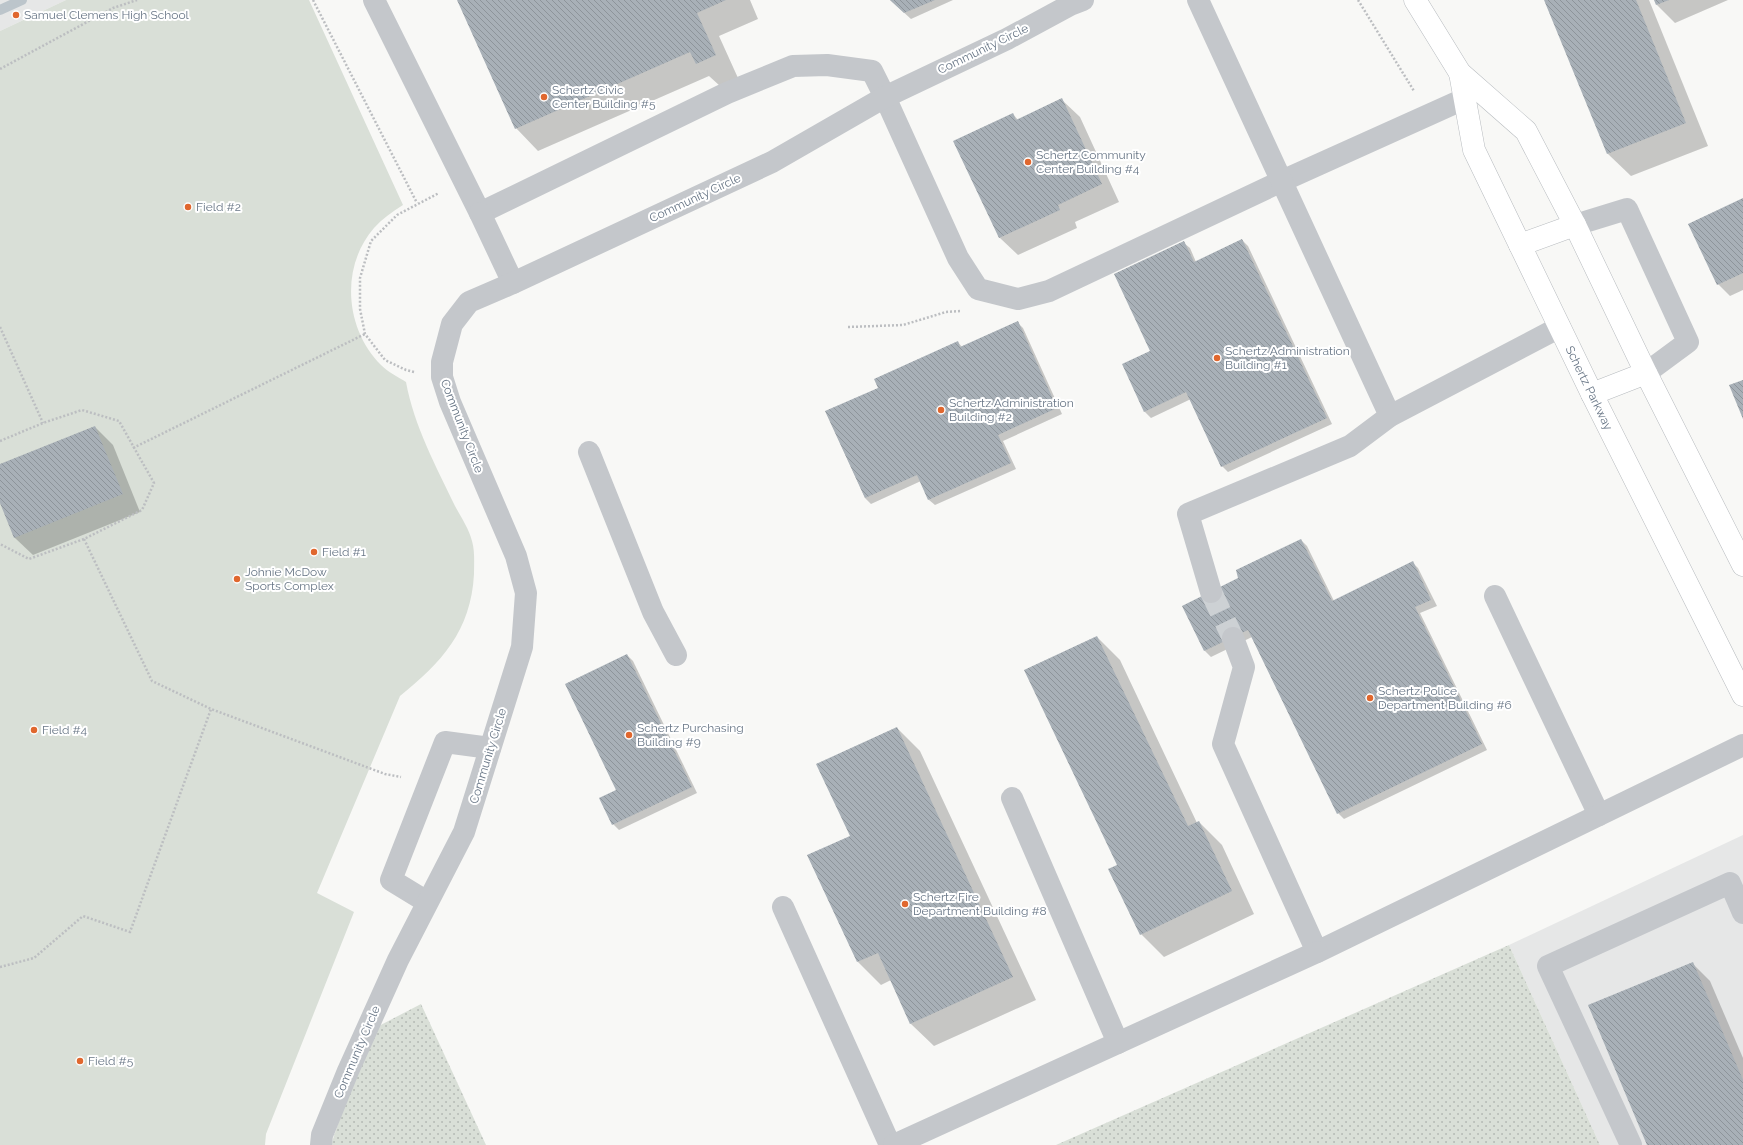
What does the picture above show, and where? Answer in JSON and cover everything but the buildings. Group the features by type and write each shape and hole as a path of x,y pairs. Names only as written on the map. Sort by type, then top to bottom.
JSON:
{"main road":[{"name":"Schertz Parkway","path":"1415,0 1460,73 1526,131 1575,224 1646,373 1743,565"},
{"name":"Schertz Parkway","path":"1460,73 1474,150 1592,394 1743,695"},
{"path":"1520,245 1575,224"},
{"path":"1592,394 1646,373"}],"street":[{"path":"374,0 480,213 513,283"},
{"name":"Community Circle","path":"321,1145 322,1135 348,1071 398,960 464,832 522,647 526,593 516,556 450,402 442,377 442,362 452,324 469,302 513,283 772,162 885,97 1007,39 1070,5 1083,0"},
{"path":"1198,0 1390,416"},
{"path":"480,213 727,93 793,66 827,65 872,72 885,97 958,258 978,289 1018,299 1049,291 1282,181 1464,99"},
{"path":"1575,224 1627,209 1688,342 1646,373"},
{"path":"1211,592 1188,514 1350,446 1390,416 1560,327"},
{"path":"590,452 653,612 676,655"},
{"path":"1495,596 1599,815"},
{"path":"1233,638 1244,667 1223,744 1317,952"},
{"path":"427,902 391,880 429,783 446,742 490,748"},
{"path":"894,1145 1317,952 1743,745"},
{"path":"1012,798 1118,1043"},
{"path":"1631,1145 1548,966 1730,883 1743,912"},
{"path":"783,908 890,1145"}],"path":[{"path":"0,69 113,8 137,0"},
{"path":"313,0 417,204 397,215 371,241 360,278 360,309 365,334 385,360 406,370 442,377"},
{"path":"848,327 903,325 946,312 961,311"},
{"path":"0,327 43,423"},
{"path":"133,448 365,334"},
{"path":"0,441 43,423 82,410 119,421 154,483 142,510 84,539 29,559 0,544"},
{"path":"84,539 152,680 211,709 385,774 429,783"},
{"path":"0,967 34,958 83,916 130,932 211,709"}],"shaded area":[{"name":"Samuel Clemens High School","path":"0,0 66,0 0,31"},
{"name":"Johnie McDow Sports Complex","path":"66,0 309,0 403,205 377,225 363,244 356,261 352,279 351,298 354,316 360,334 369,350 384,368 406,382 414,414 426,446 467,528 473,545 474,574 472,594 460,629 441,658 415,684 400,696 317,893 354,912 266,1134 265,1145 0,1145 0,31"},
{"path":"1743,835 1743,1145 1600,1145 1509,945"},
{"path":"1509,945 1600,1145 1056,1145"},
{"path":"421,1004 486,1145 331,1145 373,1029"}],"waterway":[{"path":"0,10 22,0"}],"tunnel":[{"path":"1211,592 1233,638"}],"place":[{"name":"Samuel Clemens High School","path":"16,15"},
{"name":"Schertz Civic Center Building #5","path":"544,97"},
{"name":"Schertz Community Center Building #4","path":"1028,162"},
{"name":"Field #2","path":"188,207"},
{"name":"Schertz Administration Building #1","path":"1217,358"},
{"name":"Schertz Administration Building #2","path":"941,410"},
{"name":"Field #1","path":"314,552"},
{"name":"Johnie McDow Sports Complex","path":"237,579"},
{"name":"Schertz Police Department Building #6","path":"1370,698"},
{"name":"Field #4","path":"34,730"},
{"name":"Schertz Purchasing Building #9","path":"629,735"},
{"name":"Schertz Fire Department Building #8","path":"905,904"},
{"name":"Field #5","path":"80,1061"}]}
